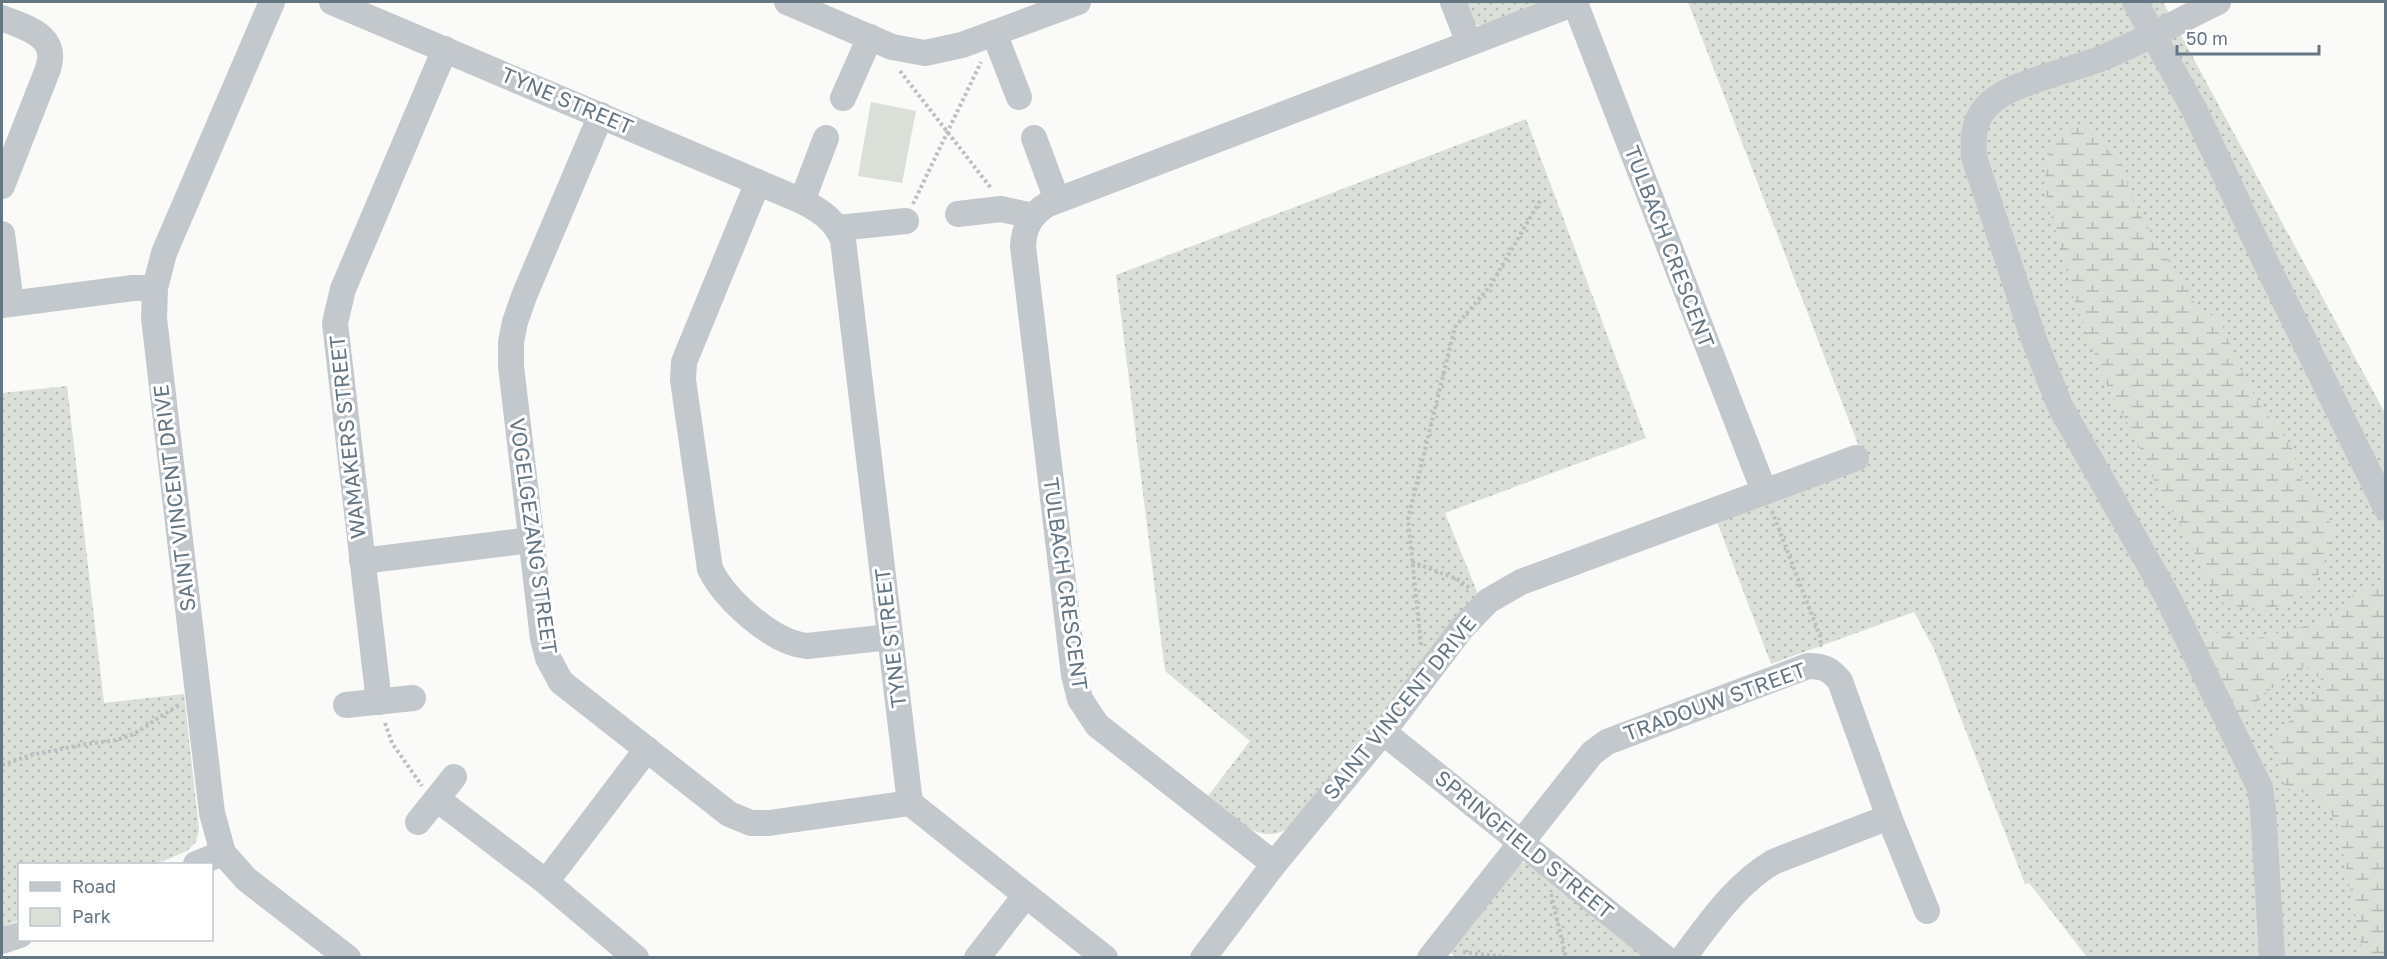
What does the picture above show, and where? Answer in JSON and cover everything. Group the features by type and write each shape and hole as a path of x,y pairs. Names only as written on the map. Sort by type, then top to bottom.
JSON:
{"street":[{"name":"SAINT VINCENT DRIVE","path":"272,2 164,253 155,288 154,318 212,813 223,853 246,879 348,957"},
{"name":"TYNE STREET","path":"332,2 802,201 828,216 838,228 843,240 910,803"},
{"path":"787,2 881,42 925,54 962,45 997,41 1077,2"},
{"path":"1453,2 1469,43"},
{"name":"TULBACH CRESCENT","path":"1274,864 1097,725 1080,699 1074,675 1023,246 1025,230 1040,209 1057,200 1574,2 1764,491"},
{"path":"2135,2 2195,111 2266,265 2385,508"},
{"path":"2218,2 2098,59 2003,93 1988,105 1977,120 1973,137 1974,158 2034,340 2060,406 2167,596 2260,788 2264,809 2272,957"},
{"path":"2,18 41,36 51,54 48,69 2,186"},
{"path":"997,41 1019,97"},
{"path":"843,98 881,42"},
{"name":"WAMAKERS STREET","path":"379,702 336,341 338,308 343,289 445,49"},
{"name":"VOGELGEZANG STREET","path":"601,115 524,296 511,342 513,390 543,639 553,670 561,682 729,814 751,823 769,823 910,803"},
{"path":"802,201 826,138"},
{"path":"1034,138 1057,200"},
{"path":"758,182 684,362 683,380 710,569 726,596 779,638 794,644 807,646 890,637"},
{"path":"958,214 1001,209 1033,216"},
{"path":"838,228 906,221"},
{"path":"2,234 6,304 133,288 155,288"},
{"name":"SAINT VINCENT DRIVE","path":"1203,957 1274,864 1383,732 1462,628 1488,601 1521,582 1856,458"},
{"path":"362,561 531,540"},
{"name":"TRADOUW STREET","path":"1440,954 1520,841 1592,753 1607,742 1808,666 1821,666 1830,670 1840,681 1889,817 1927,911"},
{"path":"346,705 413,698"},
{"name":"SPRINGFIELD STREET","path":"1383,732 1665,957"},
{"path":"546,882 647,749"},
{"path":"418,822 454,777"},
{"path":"437,799 546,882 636,957"},
{"path":"910,803 1105,957"},
{"path":"1683,957 1737,889 1756,872 1773,862 1889,817"},
{"path":"198,863 223,853"},
{"path":"977,957 1025,896"},
{"path":"2,941 18,936"}],"path":[{"path":"906,221 984,54 997,41"},
{"path":"881,42 890,59 997,196 1001,209"},
{"path":"1424,677 1408,519 1455,327 1491,285 1541,199"},
{"path":"1764,491 1820,636 1821,666"},
{"path":"1412,562 1456,579 1488,601"},
{"path":"2,765 31,755 117,740 134,734 162,714 198,695"},
{"path":"379,702 392,743 420,784 437,799"},
{"path":"1550,891 1566,957"},
{"path":"1440,954 1514,957"}],"green space":[{"path":"1462,2 1548,2 1485,26 1471,24"},
{"path":"1688,2 2163,2 2385,413 2385,957 2087,957 2029,883 2025,884 1934,649 1914,612 1771,664 1717,522 1866,465"},
{"path":"871,102 916,111 902,183 858,176"},
{"path":"1526,119 1646,438 1445,513 1478,594 1452,623 1290,827 1279,833 1257,832 1236,820 1208,796 1250,741 1165,671 1116,275"},
{"path":"2084,127 2120,162 2136,208 2197,307 2220,320 2239,366 2260,406 2291,445 2304,487 2323,505 2333,531 2327,556 2313,587 2295,601 2265,610 2225,605 2210,586 2181,525 2159,492 2135,437 2104,380 2071,291 2062,251 2047,204 2045,168 2050,143 2060,130"},
{"path":"67,386 104,703 184,694 199,830 196,842 187,851 158,863 18,863 18,920 2,928 2,393"},
{"path":"2385,581 2385,957 2355,957 2361,944 2337,823 2320,797 2285,788 2272,747 2296,710 2324,682 2304,666 2261,696 2246,719 2233,718 2201,649 2214,632 2250,640 2302,627 2331,616 2354,594"},
{"path":"1521,863 1528,863 1650,957 1457,958 1446,949"}]}
